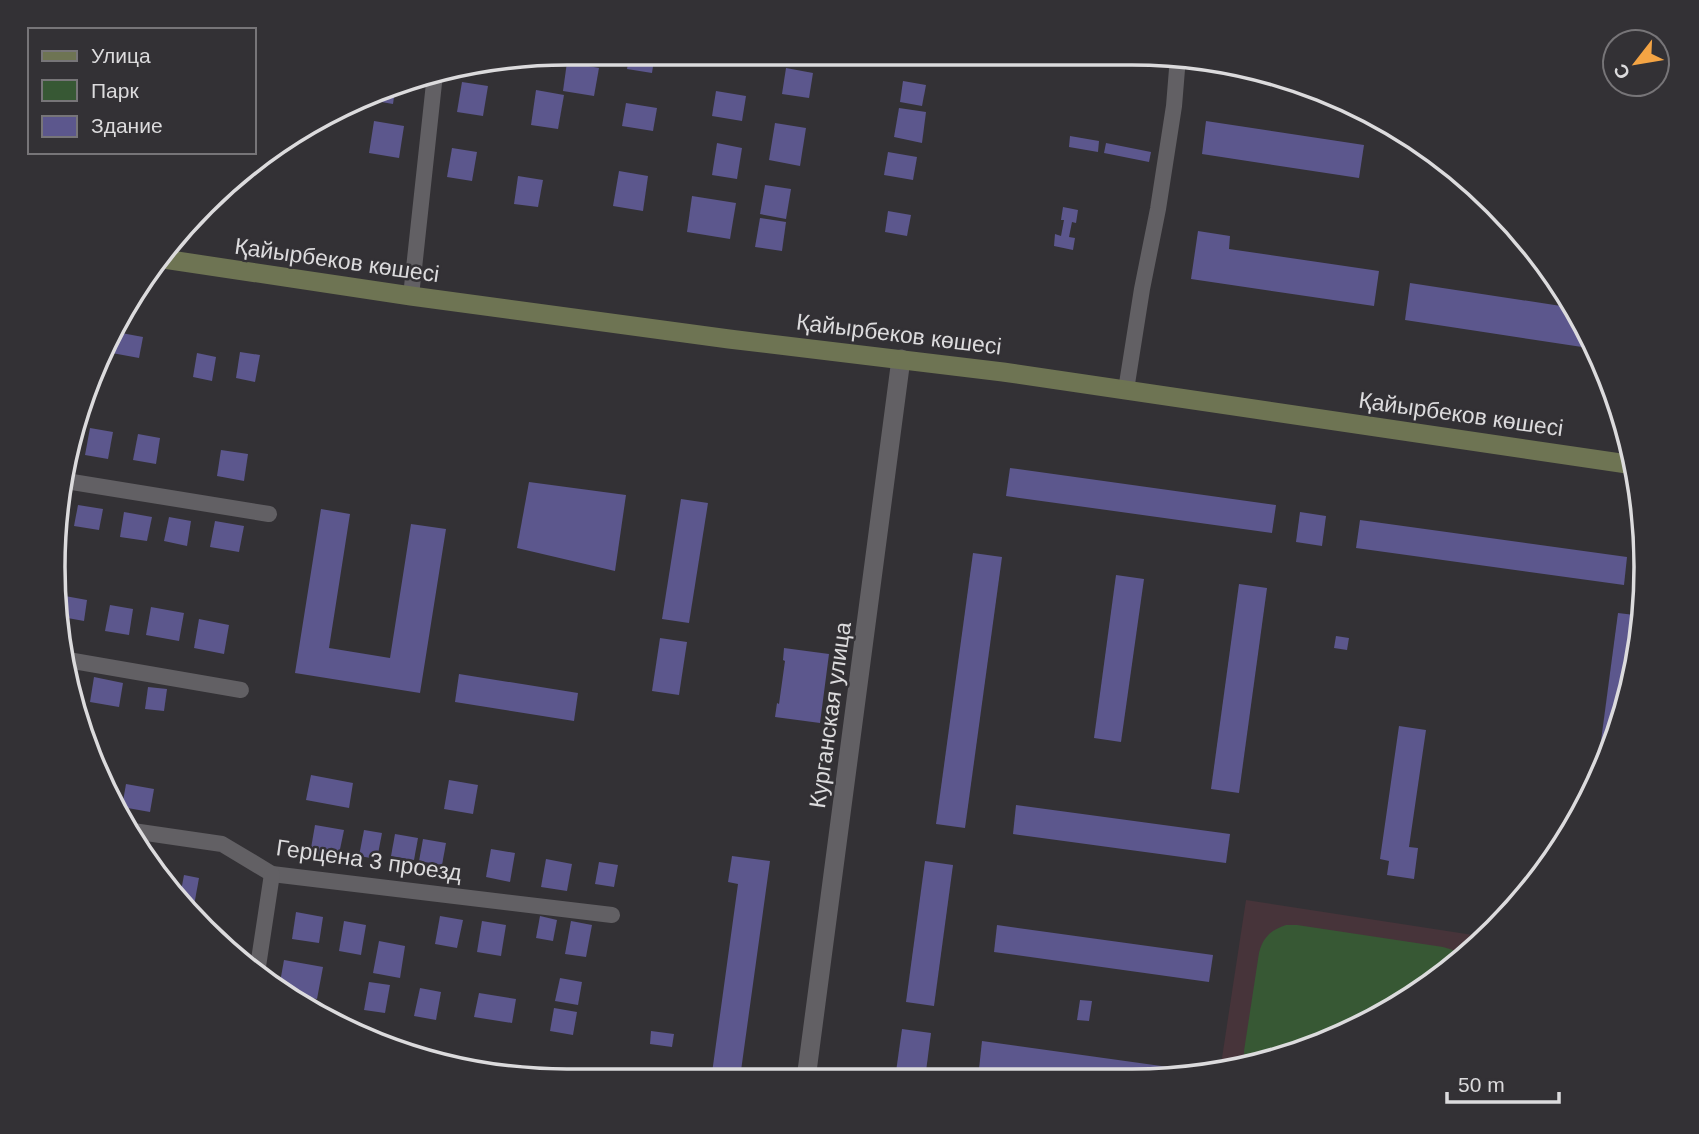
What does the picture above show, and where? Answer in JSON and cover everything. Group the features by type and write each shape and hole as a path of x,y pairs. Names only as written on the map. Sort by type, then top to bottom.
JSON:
{"main road":[{"name":"Қайырбеков көшесі","path":"170,260 411,296 1126,390 1624,463"}],"street":[{"path":"1126,390 1158,209 1177,67"},
{"path":"411,296 434,83"},
{"name":"Курганская улица","path":"807,1069 901,359"},
{"path":"72,482 269,514"},
{"path":"73,661 241,690"},
{"name":"Герцена 3 проезд","path":"141,832 222,844 272,874 612,915"},
{"path":"259,963 272,874"}],"shaded area":[{"path":"1246,900 1473,935 1411,985 1354,1017 1293,1043 1221,1061"}],"green space":[{"path":"1297,925 1443,947 1455,952 1411,985 1354,1017 1293,1043 1244,1056 1259,953 1268,935 1276,929"}],"building":[{"path":"567,65 599,68 594,96 563,91"},
{"path":"628,65 653,65 652,73 627,69"},
{"path":"786,68 813,73 809,98 782,94"},
{"path":"903,81 926,85 922,106 900,102"},
{"path":"462,82 488,86 483,116 457,112"},
{"path":"536,90 564,95 558,129 531,125"},
{"path":"716,91 746,96 742,121 712,116"},
{"path":"394,96 393,104 379,102"},
{"path":"626,103 657,108 653,131 622,126"},
{"path":"899,108 926,112 922,143 894,137"},
{"path":"374,121 404,126 399,158 369,153"},
{"path":"1206,121 1364,145 1359,178 1202,154"},
{"path":"775,123 806,128 800,166 769,160"},
{"path":"1070,136 1099,141 1098,152 1069,147"},
{"path":"717,143 742,148 737,179 712,175"},
{"path":"1106,143 1151,152 1149,162 1104,153"},
{"path":"452,148 477,152 472,181 447,177"},
{"path":"888,152 917,157 913,180 884,175"},
{"path":"619,171 648,176 643,211 613,206"},
{"path":"518,176 543,180 538,207 514,204"},
{"path":"765,185 791,189 786,219 760,214"},
{"path":"692,196 736,203 730,239 687,232"},
{"path":"1063,207 1078,210 1076,223 1072,222 1069,237 1075,238 1073,250 1054,246 1055,234 1061,236"},
{"path":"888,211 911,215 907,236 885,232"},
{"path":"760,218 786,222 782,251 755,247"},
{"path":"1198,231 1230,236 1229,249 1379,271 1374,306 1191,279"},
{"path":"1410,283 1561,306 1582,347 1405,320"},
{"path":"123,333 143,337 139,358 113,353"},
{"path":"240,352 260,355 255,382 236,378"},
{"path":"197,353 216,357 212,381 193,377"},
{"path":"90,428 113,432 108,459 85,455"},
{"path":"138,434 160,438 156,464 133,460"},
{"path":"221,450 248,454 244,481 217,476"},
{"path":"1010,468 1276,505 1272,533 1006,496"},
{"path":"529,482 626,495 615,571 517,548"},
{"path":"681,499 708,503 689,623 662,619"},
{"path":"78,505 103,509 99,530 74,526"},
{"path":"321,509 350,514 329,648 390,658 411,524 446,529 420,693 295,673"},
{"path":"124,512 152,517 147,541 120,537"},
{"path":"1300,512 1326,516 1322,546 1296,542"},
{"path":"169,517 191,521 187,546 164,541"},
{"path":"1360,520 1627,557 1624,585 1356,548"},
{"path":"215,521 244,526 239,552 210,547"},
{"path":"973,553 1002,557 965,828 936,824"},
{"path":"1116,575 1144,579 1121,742 1094,738"},
{"path":"1239,584 1267,588 1239,793 1211,789"},
{"path":"66,596 87,600 84,621 68,618"},
{"path":"110,605 133,609 129,635 105,631"},
{"path":"151,607 184,613 179,641 146,635"},
{"path":"1618,613 1632,615 1625,665 1600,749"},
{"path":"199,619 229,625 224,654 194,648"},
{"path":"1336,636 1349,638 1347,650 1334,648"},
{"path":"660,638 687,642 679,695 652,691"},
{"path":"784,648 829,654 820,723 775,717 785,661"},
{"path":"459,674 578,693 574,721 455,702"},
{"path":"94,677 123,683 119,707 90,702"},
{"path":"148,687 167,689 164,711 145,709"},
{"path":"1399,726 1426,730 1409,847 1418,848 1414,879 1387,875 1389,861 1380,859"},
{"path":"311,775 353,783 349,808 306,800"},
{"path":"449,780 478,785 473,814 444,809"},
{"path":"126,784 154,789 150,812 127,808 123,801"},
{"path":"1016,805 1230,834 1226,863 1013,834"},
{"path":"315,825 344,830 338,859 310,854"},
{"path":"364,830 382,833 377,859 359,856"},
{"path":"395,834 418,838 414,860 391,856"},
{"path":"423,839 446,843 442,865 419,861"},
{"path":"491,849 515,853 510,882 486,877"},
{"path":"732,856 770,861 741,1069 713,1069 738,884 728,882"},
{"path":"546,859 572,864 567,891 541,887"},
{"path":"925,861 953,865 934,1006 906,1002"},
{"path":"599,862 618,865 614,887 595,884"},
{"path":"184,875 199,878 194,904 181,889"},
{"path":"296,912 323,917 319,943 292,939"},
{"path":"440,916 463,920 457,948 435,944"},
{"path":"540,916 557,920 553,941 536,938"},
{"path":"344,921 366,925 361,955 339,951"},
{"path":"482,921 506,925 501,956 477,952"},
{"path":"571,921 592,925 586,957 565,954"},
{"path":"997,925 1213,955 1209,982 994,952"},
{"path":"379,941 405,946 400,978 373,973"},
{"path":"284,960 323,967 317,999 309,998 281,979"},
{"path":"560,978 582,982 578,1005 555,1001"},
{"path":"369,982 390,985 385,1013 364,1010"},
{"path":"420,988 441,992 436,1020 414,1016"},
{"path":"479,993 516,999 512,1023 474,1017"},
{"path":"1080,1000 1092,1001 1089,1021 1077,1020"},
{"path":"554,1008 577,1012 573,1035 550,1031"},
{"path":"902,1029 931,1033 926,1069 896,1069"},
{"path":"651,1031 674,1034 672,1047 650,1044"},
{"path":"982,1041 1171,1067 1132,1069 979,1069"}]}
